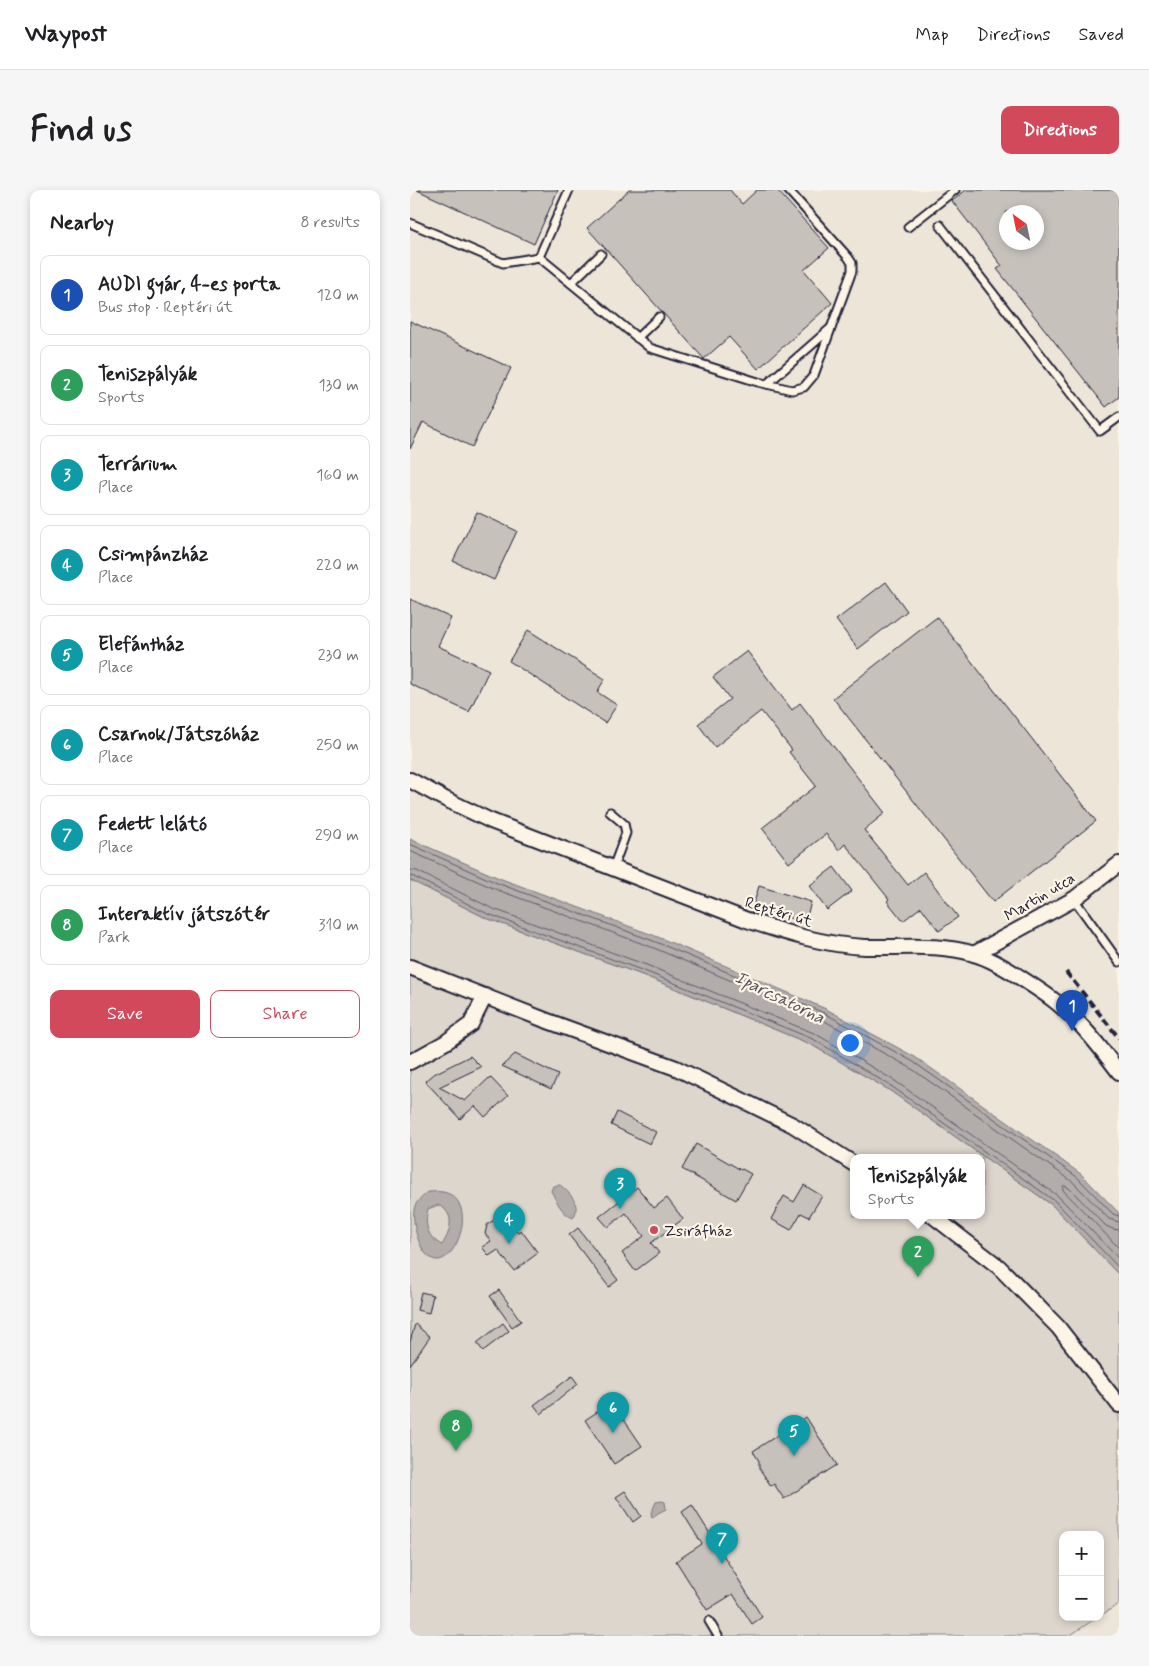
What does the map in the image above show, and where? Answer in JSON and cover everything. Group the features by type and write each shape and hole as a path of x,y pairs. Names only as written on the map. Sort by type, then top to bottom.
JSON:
{"street":[{"name":"Reptéri út","path":"410,780 442,798 491,821 787,934 824,942 865,947 903,946 936,948 974,954 1007,969 1056,1002 1092,1038 1119,1072"},
{"name":"Martin utca","path":"974,954 1074,899 1119,864"},
{"path":"410,967 676,1068 793,1126 850,1162"},
{"path":"410,1062 446,1042 471,1024 485,996"},
{"path":"937,1219 999,1266 1058,1327 1119,1405"}],"lane":[{"path":"539,257 570,190"},
{"path":"410,223 503,263 539,257 650,348 792,390 804,387 814,375 852,271 852,263 788,190"},
{"path":"908,227 955,190"},
{"path":"940,225 1100,431 1119,417"},
{"path":"571,283 601,254"},
{"path":"637,338 659,317"},
{"path":"767,384 831,328"},
{"path":"610,812 624,824 626,833 613,868"},
{"path":"1074,899 1119,962"},
{"path":"709,1622 718,1636"}],"shaded area":[{"path":"410,190 1119,190 1119,1213 1081,1173 915,1057 826,1009 658,937 499,878 410,839"},
{"path":"410,880 486,918 645,976 810,1044 889,1090 980,1154 850,1154 850,1219 985,1219 985,1158 1052,1205 1119,1275 1119,1604 1104,1613 1104,1531 1059,1531 1059,1621 1092,1621 1069,1636 410,1636"},
{"path":"1119,1604 1119,1636 1069,1636 1093,1621 1104,1621 1104,1614"}],"water":[{"name":"Iparcsatorna","path":"410,839 499,878 658,937 826,1009 915,1057 1081,1174 1119,1213 1119,1275 1052,1205 985,1158 985,1154 980,1154 889,1090 810,1044 645,976 486,918 410,880"},
{"path":"560,1185 574,1200 576,1208 573,1218 563,1210 551,1191 553,1186"},
{"path":"428,1192 443,1192 454,1197 460,1205 462,1216 458,1240 453,1250 446,1257 438,1260 432,1259 426,1254 421,1247 415,1230 415,1206","holes":["438,1205 444,1208 450,1217 450,1223 448,1234 442,1245 430,1234 426,1220 428,1209"]},
{"path":"656,1502 665,1502 666,1509 652,1518 651,1513"}],"building":[{"path":"417,190 558,190 534,244"},
{"path":"629,190 730,190 742,204 757,190 777,190 829,248 804,270 832,303 758,369 729,337 704,359 587,228"},
{"path":"966,190 1119,190 1119,397 1106,407 997,269 1002,266 952,201"},
{"path":"410,321 511,368 472,447 423,422 410,449"},
{"path":"477,512 517,531 494,580 453,561"},
{"path":"886,582 907,611 858,649 836,620"},
{"path":"410,599 451,618 438,646 489,670 469,712 410,684"},
{"path":"937,617 1096,821 993,902 833,698"},
{"path":"528,630 605,679 597,692 617,705 605,723 509,661"},
{"path":"747,651 792,710 800,703 885,813 864,830 908,885 924,872 958,917 939,931 921,907 903,921 887,901 889,899 845,844 839,850 826,834 789,863 762,828 816,786 789,752 792,750 761,711 715,747 698,724 730,699 713,677"},
{"path":"834,867 852,891 827,910 809,886"},
{"path":"759,886 811,902 805,923 753,906"},
{"path":"515,1054 558,1075 551,1089 502,1066"},
{"path":"470,1056 481,1067 439,1087 465,1101 490,1077 508,1096 485,1117 475,1106 460,1119 425,1081 432,1075"},
{"path":"617,1112 656,1132 650,1144 611,1125"},
{"path":"696,1144 751,1174 736,1200 682,1169"},
{"path":"804,1185 822,1196 809,1217 801,1213 791,1230 771,1219 784,1196 794,1202"},
{"name":"Zsiráfház","path":"637,1187 654,1208 667,1198 683,1219 651,1243 659,1253 635,1271 622,1253 644,1236 626,1213 608,1227 599,1217"},
{"path":"503,1213 518,1232 521,1230 538,1253 514,1271 498,1250 489,1256 482,1247 491,1241 485,1234 487,1225"},
{"path":"578,1228 618,1280 609,1287 569,1235"},
{"path":"499,1290 521,1321 512,1327 490,1296"},
{"path":"421,1292 433,1295 429,1313 417,1310"},
{"path":"503,1323 509,1331 483,1351 477,1343"},
{"path":"415,1324 430,1337 410,1365 410,1342"},
{"path":"572,1376 578,1384 541,1414 534,1405"},
{"path":"612,1402 642,1446 614,1464 585,1420"},
{"path":"806,1417 837,1465 784,1499 774,1484 771,1486 759,1468 759,1461 753,1451"},
{"path":"625,1491 641,1516 633,1522 616,1497"},
{"path":"692,1505 762,1617 752,1624 733,1594 707,1610 676,1561 702,1544 682,1512"}],"railway":[{"path":"1066,972 1119,1038"}],"place":[{"name":"AUDI gyár, 4-es porta","path":"1072,1031"},
{"name":"Terrárium","path":"620,1209"},
{"name":"Zsiráfház","path":"654,1230"},
{"name":"Csimpánzház","path":"509,1244"},
{"name":"Teniszpályák","path":"918,1277"},
{"name":"Csarnok/Játszóház","path":"613,1433"},
{"name":"Interaktív játszótér","path":"456,1451"},
{"name":"Elefántház","path":"794,1456"},
{"name":"Fedett lelátó","path":"722,1564"}]}
